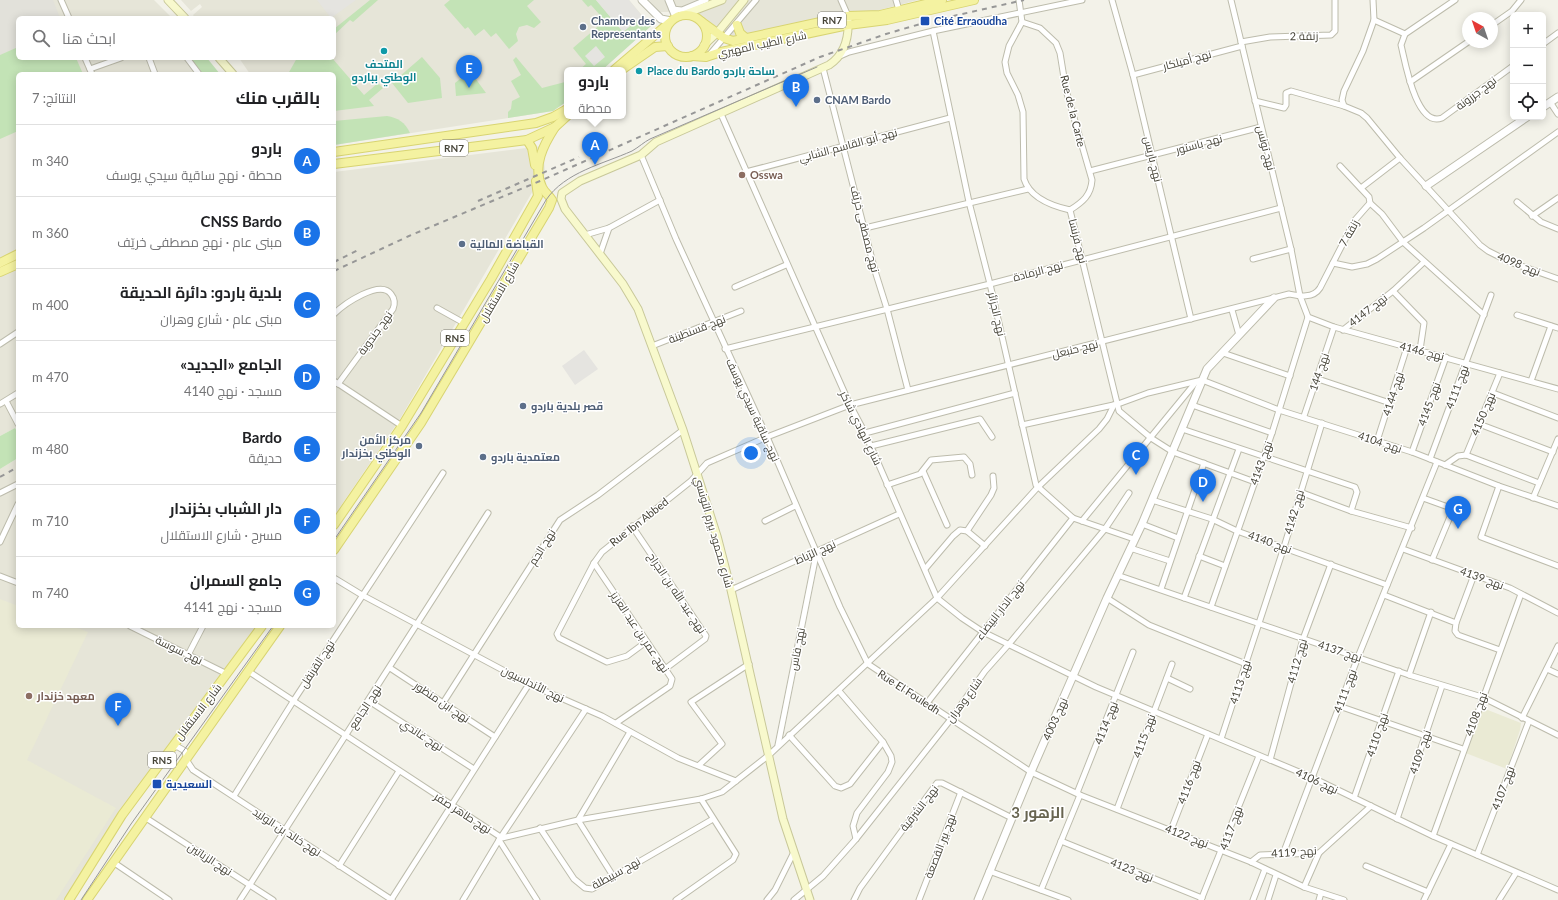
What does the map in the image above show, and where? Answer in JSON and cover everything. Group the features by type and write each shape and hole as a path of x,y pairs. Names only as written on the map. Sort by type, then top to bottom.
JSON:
{"main road":[{"path":"168,0 183,16"},
{"path":"618,67 676,18 722,0"},
{"path":"692,56 700,51 704,46 721,36 744,0"},
{"name":"شارع الطيب المهيري","path":"692,56 708,56 848,21 942,0"},
{"name":"شارع الطيب المهيري","path":"702,22 721,36 733,41 848,21 887,20 974,0"},
{"path":"626,67 655,47 668,46 665,33 676,18 694,16 702,22 707,34 704,46"},
{"path":"641,155 656,142 824,68 840,56 844,48 848,21"},
{"path":"737,24 742,36 747,39"},
{"name":"RN7","path":"668,46 676,54 692,56"},
{"path":"222,60 231,72"},
{"name":"RN7","path":"336,152 544,121 564,111"},
{"name":"RN7","path":"336,164 442,149 527,140 555,127 564,119"},
{"name":"شارع الاستقلال","path":"336,547 421,423 549,208 552,200 542,187 538,168 540,154 555,127"},
{"path":"497,128 499,143"},
{"path":"441,136 442,149"},
{"name":"شارع الاستقلال","path":"336,522 402,426 538,196 535,156 527,140"},
{"path":"383,144 384,158"},
{"name":"شارع محمود بيرم التونسي","path":"641,155 574,184 562,193 561,199 565,209 631,296 638,309 683,430 717,536 749,664 783,819 793,854 810,900"},
{"path":"0,263 16,255"},
{"path":"0,272 16,265"},
{"name":"شارع الاستقلال","path":"69,900 122,815 261,628"},
{"name":"شارع الاستقلال","path":"87,900 279,628"}],"street":[{"path":"61,0 68,16"},
{"path":"642,0 661,19 676,18 669,0"},
{"path":"672,9 682,10 706,0"},
{"path":"708,56 721,36 737,24 756,0"},
{"path":"841,0 848,21"},
{"path":"896,0 899,10"},
{"path":"865,228 1028,189 1022,174 1023,112 1018,95 1007,74 1005,62 1009,46 1022,22 1022,12 1019,0"},
{"path":"840,56 856,50 933,31 1082,0"},
{"name":"نهج باريس","path":"1112,0 1133,75 1191,319"},
{"name":"نهج تونس","path":"1231,0 1291,249 1300,296"},
{"name":"زنقة 2","path":"1241,44 1270,37 1331,35 1335,31 1335,0"},
{"path":"1344,106 1342,100 1344,91 1363,50 1374,20 1373,0"},
{"path":"1455,0 1406,34 1401,45 1410,82 1462,46"},
{"path":"1498,21 1512,11 1521,0"},
{"path":"1374,20 1406,34"},
{"name":"Rue de la Carte","path":"1022,22 1040,28 1050,36 1058,48 1066,90 1090,171 1091,188 1086,198 1070,210"},
{"name":"نهج الجزائر","path":"933,31 950,118 969,202 990,284 1037,488"},
{"path":"1546,42 1558,33"},
{"name":"نهج أميلكار","path":"1133,75 1241,44"},
{"path":"86,60 91,72 117,60"},
{"path":"150,60 155,72"},
{"path":"188,60 198,72"},
{"name":"نهج مصطفى خريّف","path":"824,68 875,271 888,309 908,390"},
{"name":"نهج جرزونة","path":"1410,82 1417,101 1424,112 1428,116 1438,119 1460,106 1510,68"},
{"name":"نهج 4098","path":"1255,101 1284,108 1286,105 1286,93 1291,91 1361,112 1448,211 1488,251 1510,262 1558,279"},
{"path":"1546,105 1558,97"},
{"path":"1550,102 1558,114"},
{"name":"شارع الهادي شاكر","path":"721,114 786,265 850,405 865,432 899,514 937,598 962,618 983,632 1074,677"},
{"name":"نهج أبو القاسم الشابي","path":"746,172 950,118"},
{"path":"1427,188 1523,120"},
{"name":"نهج باستور","path":"1090,171 1261,127"},
{"path":"1333,262 1352,267 1367,264 1403,242 1448,211 1558,132"},
{"name":"نهج ساقية سيدي يوسف","path":"641,155 725,349 767,437 795,506 843,615 868,664"},
{"path":"1361,188 1400,158"},
{"path":"1340,166 1361,188 1370,199 1370,203 1382,214 1403,242 1484,315"},
{"name":"نهج فرنسا","path":"1028,189 1047,203 1070,210 1116,405"},
{"path":"1532,216 1558,198"},
{"path":"585,236 609,228 660,200"},
{"path":"1517,202 1532,216 1558,229"},
{"name":"زنقة 7","path":"1300,296 1309,296 1318,292 1355,220 1370,203"},
{"name":"نهج الرمادة","path":"725,349 990,284 1281,208"},
{"path":"600,254 609,228"},
{"path":"1253,259 1291,249"},
{"path":"1393,291 1424,262"},
{"path":"735,287 786,265"},
{"name":"نهج جندوبة","path":"336,312 348,302 374,290 387,290 390,293 394,301 392,309 336,383 402,426"},
{"name":"نهج 4147","path":"1343,330 1393,291 1424,323 1420,350"},
{"name":"نهج حنبعل","path":"850,405 1232,310 1289,294 1300,296"},
{"name":"نهج 4111","path":"1430,459 1467,363 1491,295"},
{"path":"1300,296 1308,317"},
{"name":"نهج 4003","path":"978,900 1031,772 1074,677 1107,598 1142,524 1192,405 1199,381 1207,369 1274,298"},
{"path":"437,308 464,323"},
{"path":"1232,310 1239,335"},
{"name":"نهج قسنطينة","path":"652,346 714,323 741,311"},
{"path":"1517,315 1558,328"},
{"name":"نهج 4146","path":"1308,317 1343,330 1446,357 1558,389"},
{"name":"نهج 4143","path":"1211,607 1280,410 1308,317"},
{"path":"1531,381 1551,326"},
{"name":"نهج 144","path":"1304,416 1318,379 1334,327"},
{"path":"0,344 16,333"},
{"name":"نهج 4144","path":"1377,441 1407,347"},
{"path":"1223,352 1290,376"},
{"name":"نهج 4145","path":"1412,452 1446,357"},
{"name":"نهج 4150","path":"1466,455 1500,373"},
{"path":"1318,379 1390,403"},
{"path":"1022,426 1116,405 1148,393 1199,381"},
{"path":"1082,522 1199,381"},
{"name":"نهج 4104","path":"1199,381 1280,410 1304,416 1412,452 1499,486 1558,506"},
{"path":"865,432 1015,393"},
{"path":"1492,393 1558,418"},
{"path":"0,404 16,394"},
{"path":"6,401 16,420"},
{"name":"Rue Ibn Abbed","path":"646,642 627,656 607,662 558,636 558,632 594,563 602,552 632,526 691,481 708,463 767,437 850,405"},
{"path":"1116,405 1122,414 1151,438 1172,452 1254,482"},
{"name":"نهج طاهر صفر","path":"248,671 294,700 500,839 540,828 578,820 702,799 719,794 768,755 840,691 937,598 1037,488 1099,429 1116,405"},
{"path":"1192,405 1272,433"},
{"path":"871,446 980,419 992,437"},
{"name":"نهج 4142","path":"1258,624 1284,547 1322,423"},
{"path":"1480,424 1552,452"},
{"path":"1182,429 1263,458 1356,488 1357,492 1351,511"},
{"name":"نهج الجم","path":"443,703 560,520 598,495 683,430"},
{"path":"1533,498 1558,439"},
{"path":"1184,598 1229,472 1239,449"},
{"path":"1445,465 1458,456 1466,455 1539,483"},
{"path":"888,485 923,471 926,464 931,460 961,457 968,460 972,475"},
{"name":"نهج 4111","path":"1283,854 1311,777 1358,657 1412,528 1437,462"},
{"path":"1160,590 1204,463"},
{"path":"923,471 947,525"},
{"name":"نهج القرنفل","path":"234,796 294,700 443,473"},
{"path":"967,531 991,495 994,488 993,476"},
{"path":"0,493 16,485"},
{"path":"1499,486 1481,537 1558,566"},
{"path":"1037,488 1073,518 1134,539"},
{"path":"1300,492 1351,511 1412,528"},
{"name":"شارع وهران","path":"794,900 823,876 856,838 951,719 985,671 1105,529 1129,493"},
{"path":"1423,498 1448,507 1452,512 1432,560"},
{"name":"نهج 4140","path":"1152,500 1212,519 1237,531 1387,585"},
{"path":"765,521 795,506"},
{"path":"0,542 16,508"},
{"name":"نهج الجامع","path":"240,900 286,831 488,513"},
{"name":"نهج الرّباط","path":"731,590 816,553 899,514"},
{"name":"نهج الدار البيضاء","path":"927,703 1073,518"},
{"path":"1142,524 1178,538"},
{"name":"نهج عبد الله بن الجراح","path":"632,526 706,636 705,640 665,669"},
{"path":"925,569 956,532 964,530 967,531 985,546"},
{"path":"1130,548 1170,561"},
{"name":"نهج 4139","path":"1403,549 1521,594 1558,613"},
{"name":"نهج فاس","path":"778,745 816,553"},
{"path":"1199,556 1225,566"},
{"name":"نهج عمر بن عبد العزيز","path":"594,563 672,679 670,686 616,723"},
{"name":"نهج 4112","path":"1270,760 1304,639 1331,564"},
{"name":"نهج 4137","path":"1118,575 1258,624 1482,698 1558,735"},
{"path":"1474,575 1456,623 1455,631 1458,635 1500,650"},
{"path":"0,576 16,582"},
{"name":"نهج الأندلسيون","path":"336,579 362,595 529,684 616,723 663,751 736,781"},
{"path":"1384,594 1456,623"},
{"name":"نهج 4108","path":"1433,836 1463,749 1521,594"},
{"path":"1107,598 1149,625 1246,664"},
{"path":"1409,675 1431,612"},
{"name":"نهج 4113","path":"1221,739 1258,624"},
{"name":"نهج سوسة","path":"134,628 227,674"},
{"path":"188,655 202,628"},
{"path":"1522,718 1558,646"},
{"name":"نهج 4114","path":"1041,890 1117,697 1133,652"},
{"path":"699,766 722,744 691,702 749,664"},
{"name":"Rue El Fouledh","path":"868,664 1031,772"},
{"name":"نهج 4115","path":"1117,809 1172,664"},
{"name":"نهج ابن منظور","path":"390,668 494,737"},
{"path":"1547,669 1558,674"},
{"name":"نهج 4110","path":"1354,798 1399,671"},
{"name":"نهج 4106","path":"1074,677 1117,697 1311,777 1433,836 1558,890"},
{"path":"1167,678 1190,689"},
{"path":"391,900 529,684"},
{"name":"نهج 4109","path":"1397,819 1442,686"},
{"path":"840,691 883,742 891,756 892,762 888,772 857,813 853,826 856,838"},
{"name":"نهج غاندي","path":"369,701 474,769"},
{"path":"1339,706 1463,749"},
{"path":"463,900 500,839 586,709"},
{"name":"نهج 4107","path":"1477,855 1529,721"},
{"path":"613,876 578,820 630,732"},
{"name":"نهج 4116","path":"1171,830 1208,734"},
{"path":"789,735 835,786 841,788 850,784 883,742"},
{"name":"نهج خالد بن الوليد","path":"170,749 176,746 182,749 186,753 187,759 193,770 391,900"},
{"name":"نهج 4117","path":"1202,899 1259,756"},
{"path":"339,866 399,771"},
{"name":"نهج 4122","path":"1031,772 1079,794 1251,862 1276,875 1321,893 1344,900"},
{"name":"نهج الشرقية","path":"854,900 860,888 935,785 942,783 1012,818"},
{"name":"نهج بير القصعة","path":"919,900 961,792"},
{"path":"676,900 735,857 734,850 713,819 702,799"},
{"name":"نهج 4119","path":"1251,862 1260,855 1319,853 1370,806"},
{"name":"نهج الزياتين","path":"146,818 273,900"},
{"name":"نهج سبيطلة","path":"540,828 574,879 585,888 592,889 713,819"},
{"path":"500,839 537,900"},
{"name":"نهج 4123","path":"1061,841 1202,899"},
{"path":"1424,900 1451,844"},
{"path":"1304,886 1319,853"},
{"path":"767,900 775,890 793,854"},
{"path":"113,862 169,900"},
{"path":"1366,866 1428,892"},
{"path":"1253,900 1265,869"},
{"path":"989,871 1068,900"},
{"path":"1499,900 1516,873"},
{"path":"1268,900 1276,875"},
{"path":"1319,900 1321,893"}],"shaded area":[{"path":"0,0 154,0 170,16 16,16 16,60 192,60 201,72 16,72 16,430 15,428 0,436"},
{"path":"0,0 53,0 59,16 16,16 16,48 0,55"},
{"path":"181,0 629,0 651,26 605,67 564,67 564,102 553,111 336,145 336,72 249,72 240,60 336,60 336,16 194,16 202,7 200,4 191,11"},
{"path":"317,0 356,0 334,16 329,16"},
{"path":"596,0 629,0 642,16 623,32"},
{"path":"649,0 918,0 845,19 731,41 700,19 686,12 659,12"},
{"path":"596,46 605,57 594,66 585,56"},
{"path":"543,146 545,174 534,189 400,419 336,513 336,172"},
{"path":"584,350 598,369 575,385 562,366"},
{"path":"16,459 16,628 256,628 65,900 0,900 0,469"},
{"name":"معهد خزندار","path":"0,599 16,605 16,628 77,628 88,632 27,760 116,808 56,900 0,900"},
{"path":"1480,707 1521,723 1507,769 1463,752"}],"green space":[{"path":"370,0 378,0 353,22 350,20 336,33 336,27"},
{"path":"450,0 534,0 527,6 541,22 534,28 527,25 519,27 516,34 518,41 509,49 496,33 491,37 484,29 475,36 468,27 465,29 444,5"},
{"path":"582,0 596,0 623,32 642,16 651,26 605,67 582,67 586,64 573,48 602,23 597,17 599,14 591,5 588,7"},
{"path":"16,48 16,60 77,60 82,72 16,72 16,132 0,139 0,55"},
{"path":"422,57 440,78 442,98 408,103 392,83"},
{"path":"516,57 542,88 564,82 564,103 553,111 508,118 508,112 511,109 512,101 520,97 511,81 521,75 513,60"},
{"path":"192,60 209,60 218,72 201,72"},
{"path":"296,60 334,60 364,95 378,83 383,88 369,100 374,106 336,111 336,72 289,72"},
{"path":"470,71 486,93 456,96 455,83"},
{"path":"387,116 401,121 410,133 336,145 336,121"},
{"path":"15,428 16,430 16,459 0,469 0,436"}],"tram line":[{"path":"336,537 421,413 546,200 554,190 563,182 585,170 632,151 650,139 817,67"},
{"path":"81,900 131,824 272,628"}],"railway":[{"path":"336,270 409,236 540,181 820,57 886,34 927,22 1024,0"},
{"path":"478,201 579,157"},
{"path":"336,261 358,250"},
{"path":"0,477 16,468"}],"place":[{"name":"Cité Erraoudha","path":"925,21"},
{"name":"Chambre des Representants","path":"583,27"},
{"name":"المتحف الوطني بباردو","path":"384,51"},
{"name":"Place du Bardo ساحة باردو","path":"639,71"},
{"name":"Bardo","path":"469,88"},
{"name":"CNAM Bardo","path":"817,100"},
{"name":"CNSS Bardo","path":"796,107"},
{"name":"باردو","path":"595,165"},
{"name":"Osswa","path":"742,175"},
{"name":"القباضة المالية","path":"462,244"},
{"name":"قصر بلدية باردو","path":"523,406"},
{"name":"مركز الأمن الوطني بخزندار","path":"419,446"},
{"name":"معتمدية باردو","path":"483,457"},
{"name":"بلدية باردو: دائرة الحديقة","path":"1136,475"},
{"name":"الجامع «الجديد»","path":"1203,502"},
{"name":"جامع السمران","path":"1458,529"},
{"name":"معهد خزندار","path":"29,696"},
{"name":"دار الشباب بخزندار","path":"118,726"},
{"name":"السعيدية","path":"157,784"}],"district":[{"name":"الزهور 3","path":"1038,813"}]}
